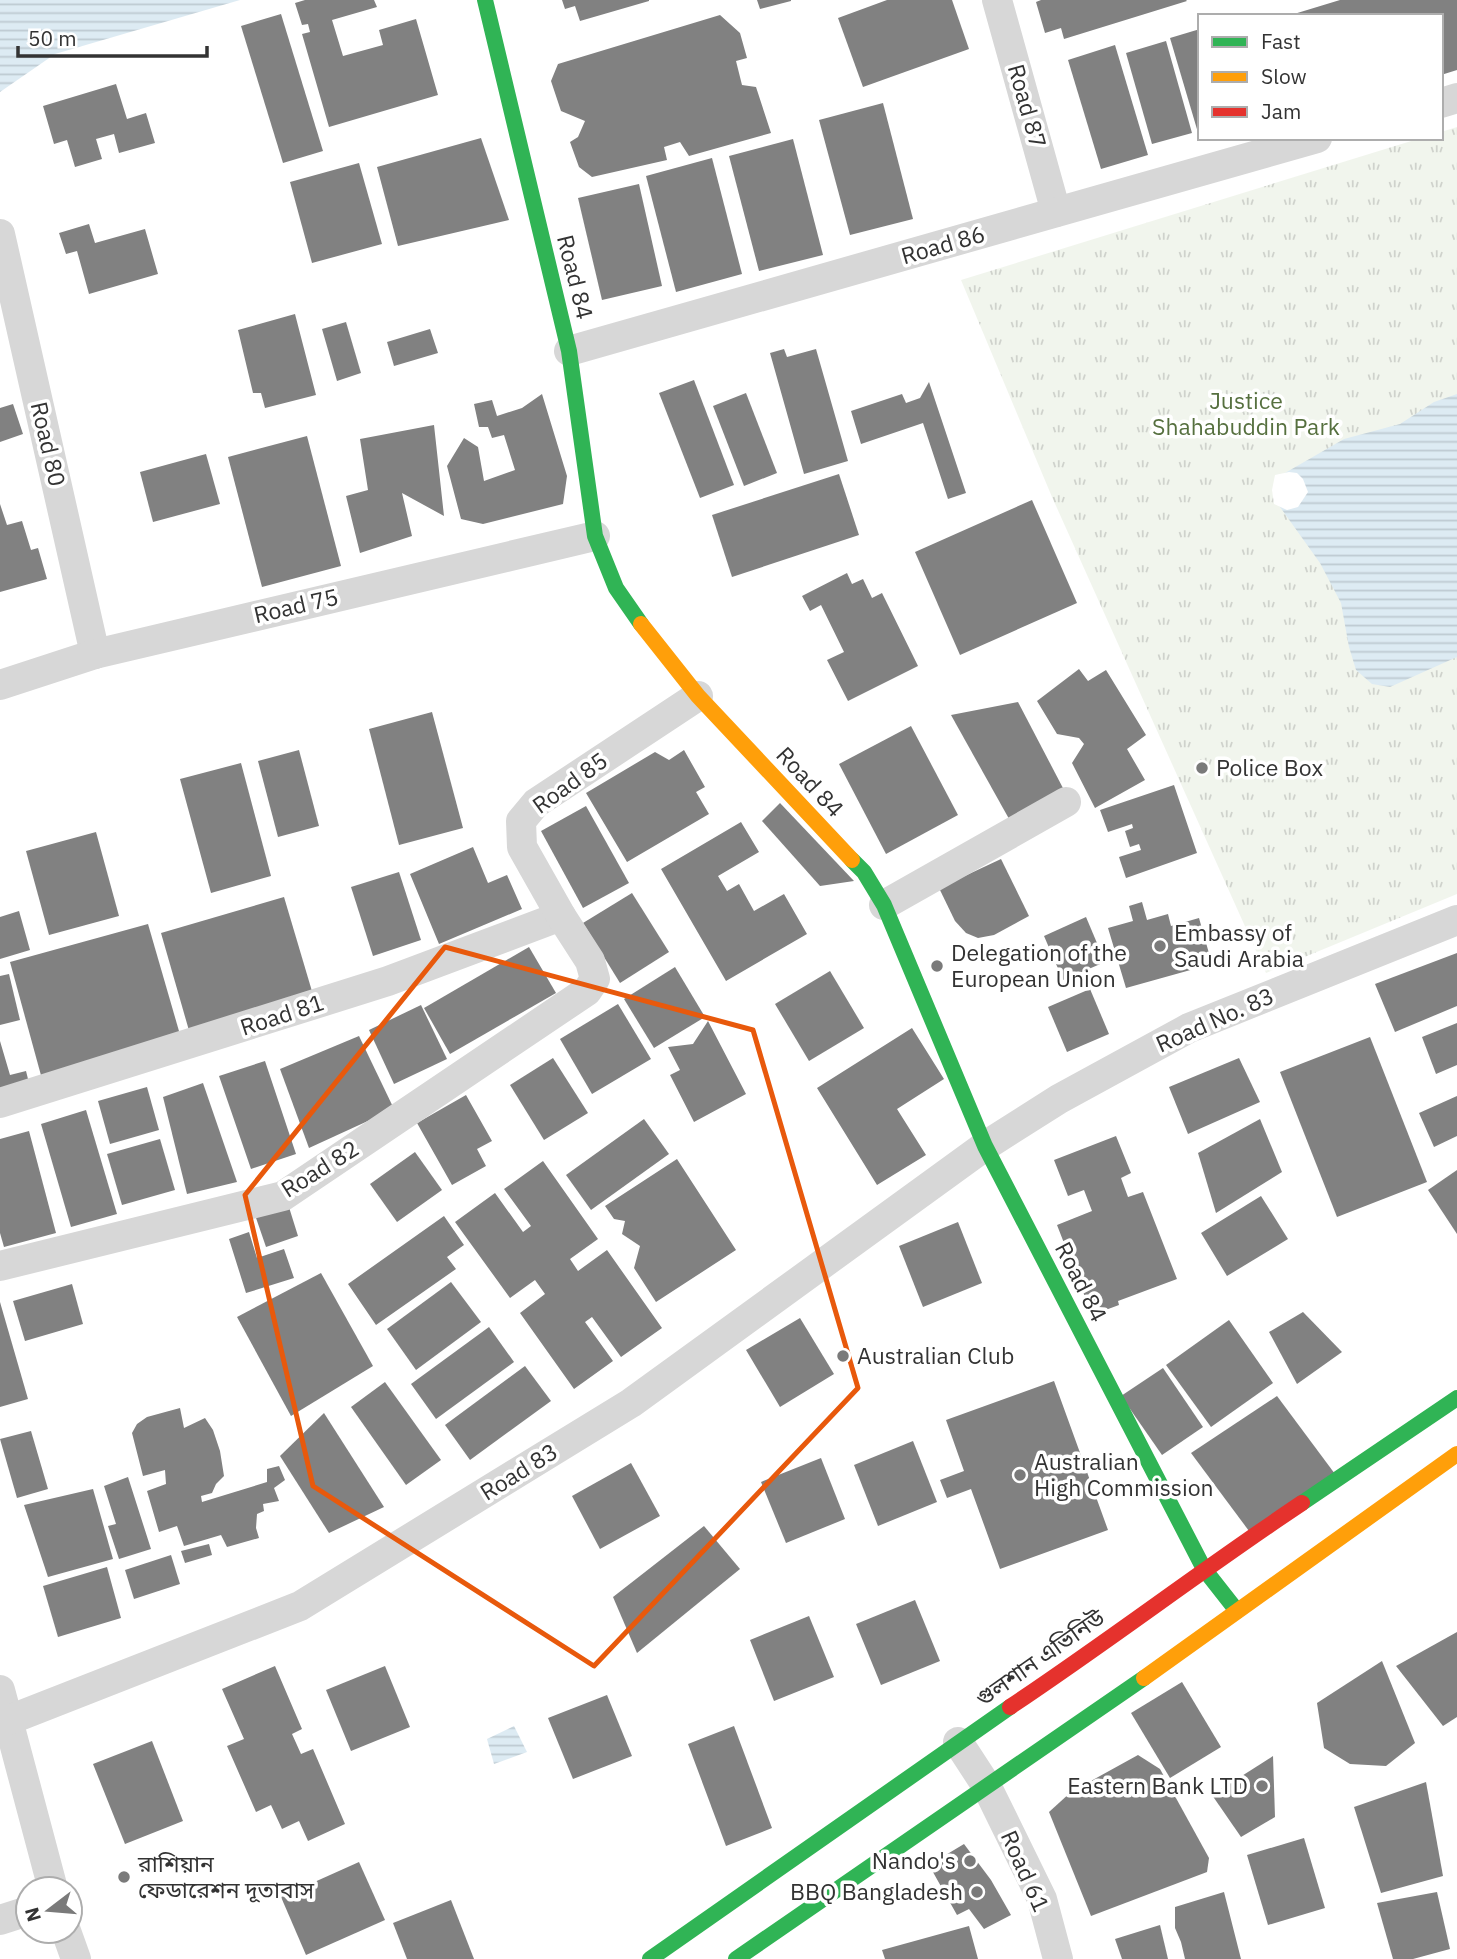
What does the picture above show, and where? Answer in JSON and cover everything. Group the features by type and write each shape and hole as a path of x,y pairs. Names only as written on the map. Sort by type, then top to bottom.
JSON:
{"street":[{"name":"Road 84","path":"485,0 569,351 595,536 616,588 698,696 864,872 884,905 985,1146 1204,1569 1237,1611"},
{"name":"Road 87","path":"997,0 1056,212"},
{"name":"Road 86","path":"569,351 1310,140"},
{"name":"Road 80","path":"0,234 95,654"},
{"name":"Road 75","path":"0,685 95,654 595,536"},
{"name":"Road 85","path":"595,979 590,961 522,847 521,821 536,803 698,696"},
{"path":"884,905 1066,802"},
{"name":"Road 81","path":"0,1103 388,981 561,916"},
{"name":"Road No. 83","path":"985,1146 1059,1099 1189,1028 1457,920"},
{"name":"Road 82","path":"0,1266 283,1196 587,991 595,979"},
{"name":"Road 83","path":"9,1720 300,1606 631,1403 985,1146"},
{"name":"গুলশান এভিনিউ","path":"650,1959 958,1742 1083,1658 1204,1569 1457,1398"},
{"path":"736,1959 1237,1611 1457,1454"},
{"path":"0,1690 48,1875"},
{"name":"Road 61","path":"958,1742 986,1785 1042,1899 1058,1959"}],"highlighted area":[{"path":"445,947 753,1030 858,1388 594,1666 313,1486 245,1195"}],"green space":[{"name":"Justice Shahabuddin Park","path":"1457,127 1457,894 1266,973 1052,497 961,280 1415,140 1443,140 1443,131"}],"shaded area":[{"path":"0,0 240,0 55,54 0,92"},
{"path":"1457,394 1457,657 1390,687 1372,684 1356,670 1341,603 1320,563 1275,500 1278,477 1344,439 1400,424 1434,402"},
{"path":"514,1726 527,1752 494,1764 487,1739"}],"pier":[{"path":"1297,473 1303,479 1308,492 1298,507 1287,510 1274,504 1272,490 1275,475"}],"building":[{"path":"305,0 374,0 377,7 332,20 343,56 383,45 379,30 416,19 438,95 329,127 302,34 310,32 308,24 302,25 295,3"},
{"path":"562,0 649,1 580,21 575,6 565,9"},
{"path":"757,0 791,0 791,1 760,9"},
{"path":"887,0 952,0 969,49 863,87 838,18"},
{"path":"1340,0 1457,0 1457,70 1443,74 1443,14 1294,14"},
{"path":"1187,1 1064,39 1061,28 1045,33 1036,2"},
{"path":"281,14 323,151 283,163 241,26"},
{"path":"720,15 740,33 747,58 736,61 742,85 756,87 771,133 689,156 680,142 664,147 667,160 592,177 579,167 570,142 578,137 585,121 561,111 551,81 558,64"},
{"path":"1198,30 1198,133 1170,38"},
{"path":"1166,41 1192,133 1152,144 1126,53"},
{"path":"1115,45 1148,155 1101,169 1068,60"},
{"path":"116,84 127,119 146,113 155,143 119,153 114,134 96,139 102,159 75,167 67,140 54,144 43,106"},
{"path":"883,103 913,219 850,235 819,120"},
{"path":"481,138 509,220 398,246 377,167"},
{"path":"793,139 823,255 759,271 729,156"},
{"path":"712,158 742,274 676,292 646,176"},
{"path":"359,163 382,244 312,263 290,182"},
{"path":"639,184 662,286 602,300 578,198"},
{"path":"89,224 95,243 145,229 158,274 89,294 77,251 66,254 59,233"},
{"path":"295,314 316,395 265,408 261,393 253,393 238,330"},
{"path":"346,322 361,373 337,381 322,329"},
{"path":"430,329 438,353 394,366 387,342"},
{"path":"784,349 787,357 816,349 848,461 804,474 770,353"},
{"path":"694,380 734,485 700,498 659,393"},
{"path":"929,382 966,493 948,499 923,423 861,444 851,411 902,394 906,403 920,398"},
{"path":"746,393 777,473 744,486 713,406"},
{"path":"542,394 567,476 563,504 483,524 461,519 447,466 464,438 478,447 484,481 515,470 504,435 492,438 488,427 479,427 474,404 492,400 497,416 522,408"},
{"path":"13,404 23,434 0,442 0,408"},
{"path":"434,425 444,516 402,493 412,536 360,553 346,496 368,490 360,439"},
{"path":"307,436 341,566 262,587 228,457"},
{"path":"206,454 220,504 153,522 140,472"},
{"path":"839,474 859,535 732,577 712,515"},
{"path":"1032,500 1077,603 960,655 915,552"},
{"path":"0,504 7,525 22,521 31,550 38,548 47,579 0,592"},
{"path":"847,573 852,584 863,579 872,598 882,593 918,666 848,701 827,660 844,652 821,605 810,611 802,596"},
{"path":"1079,669 1088,681 1106,670 1146,735 1127,749 1145,780 1095,808 1072,763 1084,744 1079,738 1057,734 1037,701"},
{"path":"1018,702 1064,790 1013,826 951,715"},
{"path":"432,712 463,828 399,845 369,729"},
{"path":"911,726 958,815 886,854 839,764"},
{"path":"299,750 319,826 278,837 258,761"},
{"path":"684,750 705,787 696,792 709,814 627,862 586,793 655,752 669,760"},
{"path":"241,763 271,876 211,893 180,779"},
{"path":"1174,785 1197,853 1126,878 1119,857 1141,850 1139,844 1130,847 1125,831 1133,828 1132,824 1108,832 1100,810"},
{"path":"780,803 854,881 820,886 762,821"},
{"path":"586,806 629,883 583,908 541,831"},
{"path":"741,822 759,852 718,876 727,891 739,884 754,911 784,894 807,934 726,981 661,869"},
{"path":"96,832 119,916 49,935 26,851"},
{"path":"473,847 488,883 507,875 522,909 439,944 410,874"},
{"path":"1001,859 1029,916 994,935 978,938 966,933 955,921 939,888"},
{"path":"399,872 421,940 373,956 351,887"},
{"path":"632,893 669,952 620,983 583,923"},
{"path":"284,897 314,998 190,1034 161,933"},
{"name":"Embassy of Saudi Arabia","path":"1142,902 1147,920 1168,914 1171,926 1199,918 1212,964 1126,988 1108,928 1133,921 1129,906"},
{"path":"19,911 30,950 0,959 0,917"},
{"path":"1086,917 1105,962 1063,980 1044,936"},
{"path":"148,924 181,1038 42,1079 10,962"},
{"path":"529,947 556,993 450,1054 424,1008"},
{"path":"1457,953 1457,1006 1395,1032 1375,984"},
{"path":"675,967 705,1017 654,1048 624,999"},
{"path":"830,971 864,1028 809,1061 775,1004"},
{"path":"9,974 20,1020 0,1025 0,976"},
{"path":"1090,989 1109,1034 1067,1052 1048,1007"},
{"path":"618,1004 651,1059 592,1094 560,1039"},
{"path":"421,1005 447,1059 394,1084 369,1030"},
{"path":"708,1021 746,1094 694,1122 670,1075 680,1070 668,1047 693,1044"},
{"path":"1457,1023 1457,1065 1436,1074 1422,1037"},
{"path":"912,1028 944,1079 897,1109 926,1155 877,1185 817,1088"},
{"path":"359,1036 394,1109 309,1148 280,1069"},
{"path":"1370,1037 1427,1182 1337,1217 1280,1072"},
{"path":"0,1041 10,1075 26,1071 31,1091 0,1099"},
{"path":"553,1058 588,1113 544,1140 510,1085"},
{"path":"1239,1058 1260,1102 1188,1134 1169,1087"},
{"path":"265,1061 296,1154 251,1169 219,1076"},
{"path":"203,1083 237,1182 187,1194 163,1097"},
{"path":"147,1087 159,1130 110,1144 98,1101"},
{"path":"466,1095 492,1141 477,1149 486,1166 452,1185 417,1123"},
{"path":"1457,1096 1457,1136 1434,1147 1419,1113"},
{"path":"86,1110 117,1214 71,1227 41,1124"},
{"path":"644,1119 669,1154 591,1210 566,1175"},
{"path":"1260,1119 1282,1172 1216,1213 1198,1153"},
{"path":"29,1131 56,1233 4,1247 0,1233 0,1139"},
{"path":"1116,1136 1131,1173 1121,1178 1128,1197 1143,1192 1177,1279 1118,1301 1119,1305 1092,1315 1057,1225 1092,1211 1084,1190 1068,1196 1054,1160"},
{"path":"160,1139 175,1190 122,1205 107,1154"},
{"path":"415,1152 442,1190 397,1222 370,1184"},
{"path":"677,1159 736,1250 656,1302 634,1268 640,1246 622,1234 625,1221 614,1219 605,1206"},
{"path":"543,1161 598,1239 570,1259 578,1271 607,1250 662,1328 621,1357 592,1317 585,1322 613,1361 574,1389 520,1313 545,1294 535,1280 510,1298 455,1222 495,1193 523,1232 531,1226 504,1189"},
{"path":"1457,1170 1457,1234 1428,1190"},
{"path":"1261,1196 1288,1239 1227,1276 1201,1233"},
{"path":"288,1204 298,1236 266,1247 255,1215"},
{"path":"444,1216 464,1245 447,1257 456,1269 376,1325 348,1284"},
{"path":"958,1222 982,1283 923,1307 899,1246"},
{"path":"249,1232 257,1258 284,1249 294,1278 246,1293 229,1239"},
{"path":"321,1273 373,1366 291,1416 237,1317"},
{"path":"451,1282 481,1322 416,1370 387,1329"},
{"path":"72,1284 83,1324 25,1341 13,1301"},
{"path":"0,1302 28,1399 0,1407"},
{"path":"1303,1312 1342,1352 1297,1384 1269,1332"},
{"path":"800,1318 834,1374 780,1407 746,1350"},
{"path":"1229,1320 1273,1383 1211,1427 1166,1365"},
{"path":"489,1327 514,1362 436,1419 411,1384"},
{"path":"525,1366 551,1401 470,1460 445,1425"},
{"path":"1163,1368 1203,1427 1162,1455 1121,1396"},
{"name":"Australian High Commission","path":"1054,1381 1108,1530 1000,1569 971,1489 947,1498 940,1480 964,1471 946,1420"},
{"path":"385,1382 441,1460 406,1485 351,1407"},
{"path":"1277,1396 1335,1474 1249,1531 1191,1453"},
{"path":"180,1408 184,1428 205,1418 213,1430 220,1451 224,1476 212,1493 201,1496 202,1502 267,1482 267,1469 279,1466 285,1480 274,1488 279,1501 263,1504 264,1511 257,1514 256,1528 259,1538 227,1547 221,1535 184,1546 177,1526 159,1532 147,1491 166,1484 165,1470 143,1476 132,1433 137,1424 147,1417"},
{"path":"324,1413 384,1507 329,1533 280,1456"},
{"path":"31,1431 48,1489 17,1498 0,1439"},
{"path":"913,1441 937,1502 878,1526 854,1465"},
{"path":"821,1458 845,1519 786,1543 761,1482"},
{"path":"631,1463 660,1516 600,1549 572,1496"},
{"path":"128,1477 151,1549 119,1559 108,1526 116,1524 104,1486"},
{"path":"93,1489 113,1559 48,1577 24,1505"},
{"path":"704,1526 740,1569 637,1653 613,1597"},
{"path":"209,1544 212,1555 185,1563 181,1551"},
{"path":"171,1555 180,1584 134,1599 125,1570"},
{"path":"107,1567 121,1618 58,1637 43,1586"},
{"path":"915,1600 940,1661 881,1685 856,1624"},
{"path":"809,1616 834,1677 774,1701 750,1640"},
{"path":"1457,1632 1457,1717 1443,1726 1396,1666"},
{"path":"1382,1661 1415,1743 1386,1766 1350,1764 1324,1748 1317,1703"},
{"path":"275,1666 302,1729 292,1734 301,1754 313,1749 345,1824 308,1841 299,1821 282,1829 271,1805 256,1812 227,1746 244,1739 222,1689"},
{"path":"385,1666 410,1727 351,1751 326,1690"},
{"path":"1182,1682 1221,1747 1170,1778 1131,1713"},
{"path":"607,1695 632,1756 573,1779 548,1718"},
{"path":"734,1726 772,1828 726,1846 688,1744"},
{"path":"152,1741 183,1821 125,1844 93,1764"},
{"path":"1138,1755 1160,1769 1209,1858 1207,1872 1091,1916 1049,1812 1071,1792"},
{"path":"1273,1756 1275,1817 1241,1837 1212,1795"},
{"path":"1426,1782 1443,1876 1381,1893 1354,1807"},
{"path":"1304,1838 1325,1908 1268,1925 1247,1855"},
{"path":"964,1844 991,1880 1011,1915 984,1929 969,1909 957,1915 929,1865"},
{"path":"359,1862 385,1920 306,1955 281,1897"},
{"path":"1224,1892 1241,1959 1185,1959 1175,1928 1175,1907"},
{"path":"1437,1892 1450,1949 1413,1959 1393,1959 1377,1903"},
{"path":"451,1900 474,1959 407,1959 393,1923"},
{"path":"1160,1925 1168,1959 1122,1959 1115,1939"},
{"path":"969,1926 978,1959 885,1959 882,1950"}],"traffic: fast":[{"path":"485,0 569,351 595,536 616,588 641,624"},
{"path":"852,860 864,872 884,905 985,1146 1204,1569 1237,1611"},
{"path":"1302,1503 1457,1398"},
{"path":"736,1959 1144,1678"},
{"path":"650,1959 1010,1707"}],"traffic: slow":[{"path":"641,624 698,696 852,860"},
{"path":"1144,1678 1457,1454"}],"traffic: jam":[{"path":"1010,1707 1302,1503"}],"place":[{"name":"Police Box","path":"1202,768"},
{"name":"Embassy of Saudi Arabia","path":"1160,946"},
{"name":"Delegation of the European Union","path":"937,966"},
{"name":"Australian Club","path":"843,1356"},
{"name":"Australian High Commission","path":"1020,1475"},
{"name":"Eastern Bank LTD","path":"1262,1786"},
{"name":"Nando's","path":"970,1861"},
{"name":"রাশিয়ান ফেডারেশন দূতাবাস","path":"124,1877"},
{"name":"BBQ Bangladesh","path":"977,1892"}]}
